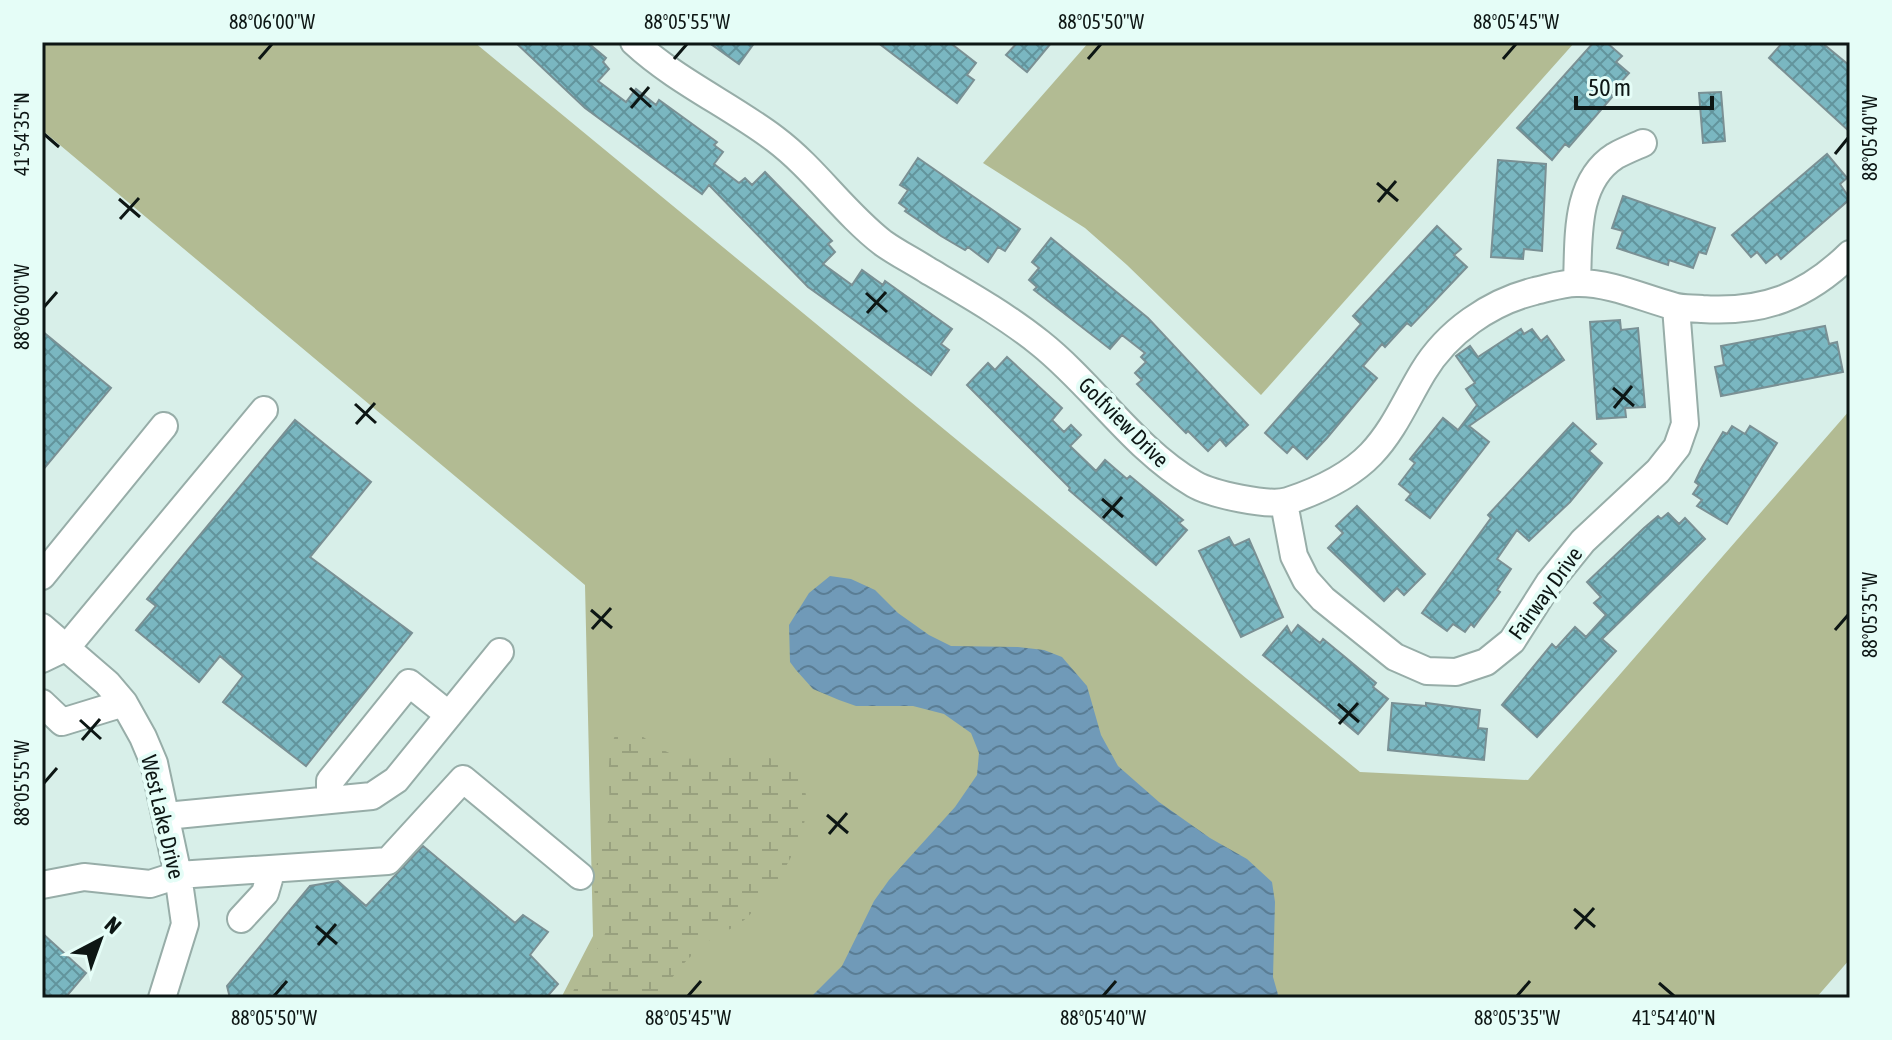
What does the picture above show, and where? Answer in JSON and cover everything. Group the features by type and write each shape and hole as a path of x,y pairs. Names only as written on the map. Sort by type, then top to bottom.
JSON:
{"street":[{"name":"Golfview Drive","path":"644,45 776,140 854,218 885,244 993,310 1039,343 1077,375 1168,468 1220,494 1284,503"},
{"path":"1577,282 1580,218 1587,191 1598,172 1614,157 1643,143"},
{"path":"1284,503 1341,478 1368,457 1391,428 1425,369 1457,331 1480,314 1507,301 1529,292 1577,282 1600,285 1676,307 1734,311 1775,303 1810,288 1850,254"},
{"name":"Fairway Drive","path":"1284,503 1294,556 1306,580 1323,599 1395,657 1427,671 1456,672 1486,662 1512,641 1549,583 1583,541 1658,471 1677,447 1685,424 1676,307"},
{"path":"42,659 67,647 264,410"},
{"path":"47,561 164,426"},
{"name":"West Lake Drive","path":"42,627 107,683 124,703 154,763 185,924 165,997"},
{"path":"166,816 372,796 396,780 500,652"},
{"path":"330,799 330,781 409,683 449,715"},
{"path":"42,703 62,722 124,703"},
{"path":"42,885 84,877 150,884 178,875 388,861 463,779 580,876"},
{"path":"241,919 265,893 272,869"}],"green space":[{"path":"42,42 474,42 1360,772 1528,780 1850,410 1850,959 1816,998 561,998 593,936 585,585 42,130"},
{"path":"1089,42 1575,42 1261,395 1085,228 983,163"},
{"path":"631,728 663,750 684,758 738,753 780,762 798,776 806,795 805,817 787,866 757,907 739,924 695,952 675,973 659,998 570,998 608,927 596,899 595,869 608,821 610,751 618,730"}],"water":[{"path":"830,576 851,579 875,590 898,613 951,646 1018,647 1044,650 1062,657 1087,686 1101,735 1118,766 1159,802 1210,838 1247,859 1272,882 1275,902 1273,977 1279,998 810,998 842,966 874,901 889,880 955,807 977,775 979,753 971,733 944,714 913,706 856,706 813,689 796,670 790,662 789,625 809,593"}],"building":[{"path":"515,42 587,42 606,58 603,62 609,69 598,81 626,102 636,89 656,105 659,100 717,142 714,145 723,152 714,164 739,183 745,178 752,185 765,172 832,241 828,244 835,252 823,264 852,285 862,270 883,285 885,281 952,329 941,344 949,350 931,375 808,287 709,185 702,194 585,108"},
{"path":"708,42 755,42 739,64"},
{"path":"877,42 949,42 976,63 967,75 974,80 957,103"},
{"path":"1018,42 1052,42 1027,72 1006,55"},
{"path":"1594,42 1606,42 1622,56 1616,62 1629,73 1569,147 1565,144 1552,160 1517,128"},
{"path":"1783,42 1821,42 1850,66 1850,132 1769,58"},
{"path":"1721,92 1725,141 1703,143 1699,93"},
{"path":"1827,154 1847,178 1840,184 1850,199 1781,259 1777,254 1766,263 1757,252 1751,257 1732,235"},
{"path":"918,158 1020,229 1005,251 998,247 988,262 968,247 965,250 941,236 905,211 907,209 899,203 908,190 900,185"},
{"path":"1498,160 1546,164 1542,251 1524,249 1523,259 1491,257"},
{"path":"1623,196 1715,228 1706,254 1699,252 1693,268 1669,260 1668,265 1617,248 1623,231 1612,228"},
{"path":"1437,226 1461,249 1454,255 1467,267 1411,326 1407,323 1385,347 1382,344 1363,366 1377,378 1307,459 1293,446 1287,453 1265,433 1361,324 1353,316"},
{"path":"1051,238 1148,318 1248,425 1226,446 1220,439 1208,451 1137,384 1142,380 1135,373 1146,362 1141,357 1145,353 1122,335 1110,349 1034,290 1037,287 1029,280 1039,268 1032,262"},
{"path":"1620,320 1621,330 1638,328 1645,407 1625,408 1626,417 1597,419 1590,322"},
{"path":"1825,326 1829,344 1837,342 1843,372 1721,396 1715,367 1724,365 1721,346"},
{"path":"1521,329 1524,334 1532,329 1541,341 1547,336 1564,360 1469,426 1489,442 1430,518 1406,500 1411,494 1399,484 1415,463 1410,459 1443,418 1458,430 1477,405 1466,389 1475,383 1456,356 1470,346 1478,357"},
{"path":"42,331 111,388 42,471"},
{"path":"1007,357 1062,408 1052,420 1064,432 1071,425 1081,435 1070,446 1096,471 1105,460 1127,479 1130,476 1183,520 1179,523 1187,530 1156,565 1069,490 967,385 988,363 995,370"},
{"path":"295,420 371,482 310,557 412,633 306,766 223,702 243,676 220,656 199,682 136,630 156,606 147,599"},
{"path":"1573,423 1596,444 1589,451 1602,463 1570,502 1529,541 1517,530 1497,559 1511,569 1497,590 1500,592 1474,627 1471,624 1465,632 1453,624 1447,631 1422,613 1491,518 1488,515"},
{"path":"1732,426 1745,434 1750,426 1777,443 1727,524 1697,506 1702,500 1693,494 1699,485 1695,482 1701,469 1723,432 1727,434"},
{"path":"1357,506 1425,574 1404,595 1397,588 1384,601 1328,548 1343,533 1336,526"},
{"path":"1668,513 1679,524 1685,518 1705,539 1602,639 1616,651 1537,737 1502,705 1552,644 1556,648 1575,627 1586,637 1606,615 1594,603 1601,597 1587,582 1658,516 1661,519"},
{"path":"1229,537 1234,546 1249,539 1283,617 1241,637 1199,551"},
{"path":"1298,625 1320,643 1323,639 1345,657 1376,683 1373,687 1388,699 1358,734 1263,655 1287,626 1291,634"},
{"path":"1392,703 1426,706 1426,703 1480,710 1478,728 1487,729 1484,760 1388,750"},
{"path":"423,846 515,923 523,915 548,932 530,955 558,984 546,998 230,998 227,986 310,886 338,881 366,906"},
{"path":"42,933 86,973 65,998 42,998"}]}
